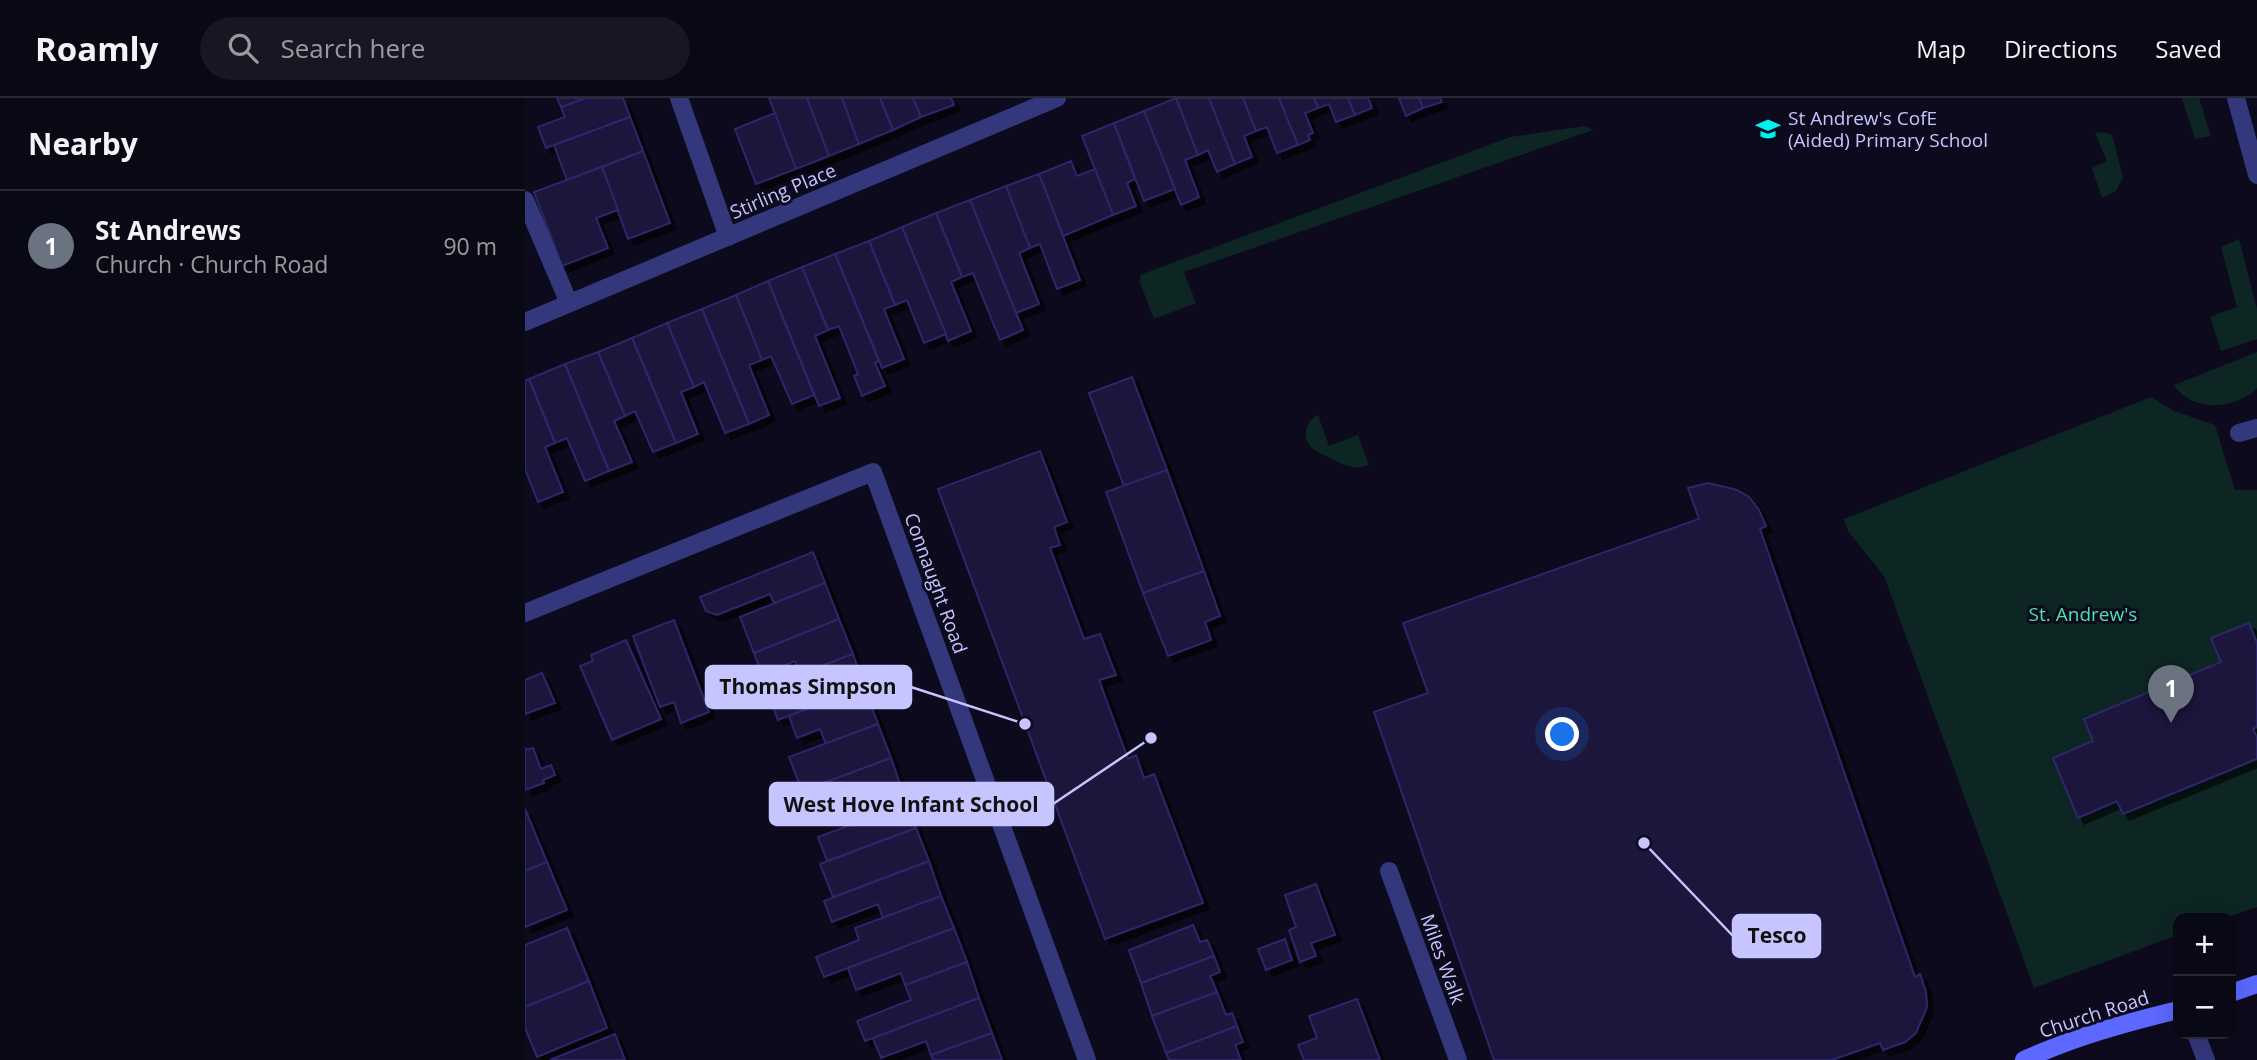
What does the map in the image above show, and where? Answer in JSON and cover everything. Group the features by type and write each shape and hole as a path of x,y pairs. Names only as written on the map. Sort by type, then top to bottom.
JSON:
{"main road":[{"path":"2236,991 2257,984"},
{"name":"Church Road","path":"2024,1060 2120,1024 2173,1011"}],"street":[{"path":"679,98 728,237"},
{"name":"Stirling Place","path":"525,322 1057,98"},
{"path":"2236,98 2257,175"},
{"path":"525,200 569,303"},
{"path":"2239,433 2257,428"},
{"name":"Connaught Road","path":"525,613 873,472 1087,1060"},
{"name":"Miles Walk","path":"1389,872 1458,1060"},
{"path":"2198,1039 2206,1060"}],"green space":[{"path":"2182,98 2199,98 2211,136 2195,139"},
{"path":"1585,126 1593,130 1184,272 1196,303 1154,319 1139,280 1140,275 1510,137"},
{"path":"2095,133 2112,135 2123,178 2116,191 2102,198 2092,168 2107,161"},
{"path":"2239,239 2257,309 2257,339 2221,351 2210,317 2237,307 2221,247"},
{"path":"2257,352 2257,388 2238,401 2203,404 2182,394 2174,385"},
{"name":"St. Andrew's","path":"2151,397 2174,411 2215,425 2235,490 2257,490 2257,907 2236,914 2173,913 2173,937 2034,988 1884,576 1848,531 1844,519"},
{"path":"1318,415 1329,446 1358,435 1369,465 1357,468 1349,466 1312,448 1306,430 1310,421"}],"building":[{"path":"557,98 586,98 561,107"},
{"path":"586,98 623,98 630,117 546,148 538,127 565,117 561,107"},
{"path":"769,98 807,98 829,156 796,169"},
{"path":"807,98 842,98 859,144 829,156"},
{"path":"842,98 880,98 893,130 859,144"},
{"path":"880,98 913,98 921,117 893,130"},
{"path":"913,98 951,98 954,105 921,117"},
{"path":"1176,98 1198,155 1185,160 1199,197 1181,205 1144,111"},
{"path":"1176,98 1209,98 1235,164 1217,172 1208,150 1198,155"},
{"path":"1209,98 1243,98 1256,131 1244,136 1252,157 1235,164"},
{"path":"1243,98 1279,98 1298,145 1277,153 1267,127 1256,131"},
{"path":"1279,98 1314,98 1318,108 1305,113 1313,133 1308,135 1310,140 1298,145"},
{"path":"1314,98 1348,98 1355,115 1336,122 1329,104 1318,108"},
{"path":"1348,98 1368,98 1372,108 1355,115"},
{"path":"1399,98 1419,98 1423,108 1406,116"},
{"path":"1419,98 1440,98 1442,102 1423,108"},
{"path":"1144,111 1175,189 1144,201 1114,123"},
{"path":"775,113 796,169 756,184 735,129"},
{"path":"630,117 643,151 567,180 554,145"},
{"path":"1114,123 1135,179 1127,183 1136,206 1113,215 1082,136"},
{"path":"643,151 670,223 628,239 602,167"},
{"path":"1071,161 1077,176 1095,169 1113,215 1063,236 1039,174"},
{"path":"602,167 618,210 596,218 608,248 562,266 534,192"},
{"path":"1039,174 1080,280 1057,289 1040,244 1030,248 1006,186"},
{"path":"1006,186 1030,248 1019,253 1039,304 1016,313 970,200"},
{"path":"970,200 1023,330 1000,340 973,273 962,277 936,213"},
{"path":"936,213 962,277 951,282 971,331 948,341 902,227"},
{"path":"902,227 946,334 924,343 907,300 895,305 869,241"},
{"path":"869,241 895,305 884,309 904,359 882,368 835,254"},
{"path":"835,254 879,361 875,363 885,386 862,396 854,376 858,374 839,326 828,330 802,267"},
{"path":"802,267 828,330 815,336 840,398 819,406 768,281"},
{"path":"768,281 814,395 792,404 771,356 762,360 736,295"},
{"path":"736,295 762,360 749,365 769,415 749,424 702,309"},
{"path":"702,309 749,424 725,433 704,382 694,387 667,323"},
{"path":"667,323 694,387 681,392 698,434 676,443 632,338"},
{"path":"632,338 676,443 653,452 635,411 625,416 598,352"},
{"path":"598,352 625,416 614,421 632,462 609,471 565,364"},
{"path":"565,364 609,471 585,481 567,438 555,443 529,379"},
{"path":"1132,377 1167,470 1124,486 1089,393"},
{"path":"529,379 555,443 545,447 563,492 538,502 525,469 525,381"},
{"path":"1040,451 1067,522 1054,527 1060,545 1050,548 1084,639 1100,634 1116,675 1099,680 1128,759 1136,755 1144,778 1154,774 1203,903 1105,939 938,489"},
{"path":"1167,470 1204,571 1143,593 1106,492"},
{"path":"1708,483 1737,490 1749,497 1766,526 1760,529 1915,977 1920,974 1926,992 1927,1007 1916,1033 1905,1042 1883,1050 1880,1043 1832,1060 1494,1060 1374,712 1428,693 1403,623 1699,519 1688,488"},
{"path":"813,552 825,583 774,603 770,594 717,615 706,611 700,597"},
{"path":"1204,571 1220,616 1205,622 1211,640 1168,656 1143,593"},
{"path":"825,583 839,619 754,653 740,617"},
{"path":"839,619 853,654 800,674 795,661 762,674 754,653"},
{"path":"674,620 709,712 681,723 674,702 660,707 633,636"},
{"path":"2249,623 2257,643 2257,727 2253,729 2257,738 2257,759 2123,814 2117,801 2078,818 2053,758 2093,741 2084,719 2221,662 2211,638"},
{"path":"626,640 661,719 612,740 580,666 593,661 591,655"},
{"path":"853,654 864,687 778,720 769,696 803,683 800,674"},
{"path":"542,673 555,703 525,714 525,680"},
{"path":"864,687 878,724 826,744 820,729 797,738 789,716"},
{"path":"878,724 891,758 802,791 789,757"},
{"path":"525,747 526,750 533,748 541,769 551,765 555,775 543,780 544,783 525,790"},
{"path":"891,758 903,793 852,812 848,800 804,816 796,793"},
{"path":"903,793 916,828 827,861 818,837 856,823 852,812"},
{"path":"525,809 547,862 525,871"},
{"path":"916,828 929,861 833,897 820,864"},
{"path":"929,861 941,896 883,918 878,904 832,922 824,901"},
{"path":"547,862 567,910 525,927 525,871"},
{"path":"1316,884 1335,935 1311,943 1316,956 1300,962 1289,930 1296,927 1285,895"},
{"path":"941,896 954,928 824,977 816,957 859,940 855,928"},
{"path":"1193,925 1200,942 1207,940 1214,956 1141,983 1129,950"},
{"path":"567,928 589,981 525,1007 525,945"},
{"path":"954,928 967,962 905,985 901,973 856,990 848,968"},
{"path":"1285,939 1292,960 1266,970 1258,949"},
{"path":"1214,956 1220,972 1210,976 1217,992 1152,1016 1141,983"},
{"path":"967,962 979,998 865,1041 857,1021 911,1000 905,985"},
{"path":"589,981 607,1028 537,1057 525,1028 525,1007"},
{"path":"1217,992 1226,1015 1232,1013 1237,1026 1166,1053 1152,1016"},
{"path":"979,998 992,1033 931,1055 926,1041 881,1058 873,1038"},
{"path":"1357,999 1380,1060 1304,1060 1298,1045 1317,1038 1309,1016"},
{"path":"1237,1026 1243,1042 1235,1045 1241,1060 1169,1060 1166,1053"},
{"path":"992,1033 1002,1060 933,1060 931,1055"},
{"path":"615,1034 625,1060 550,1060"}],"place":[{"name":"St Andrew's CofE (Aided) Primary School","path":"1768,129"},
{"name":"St Andrews","path":"2171,723"},
{"name":"Thomas Simpson","path":"1025,724"},
{"name":"West Hove Infant School","path":"1151,738"},
{"name":"Tesco","path":"1644,843"}]}
